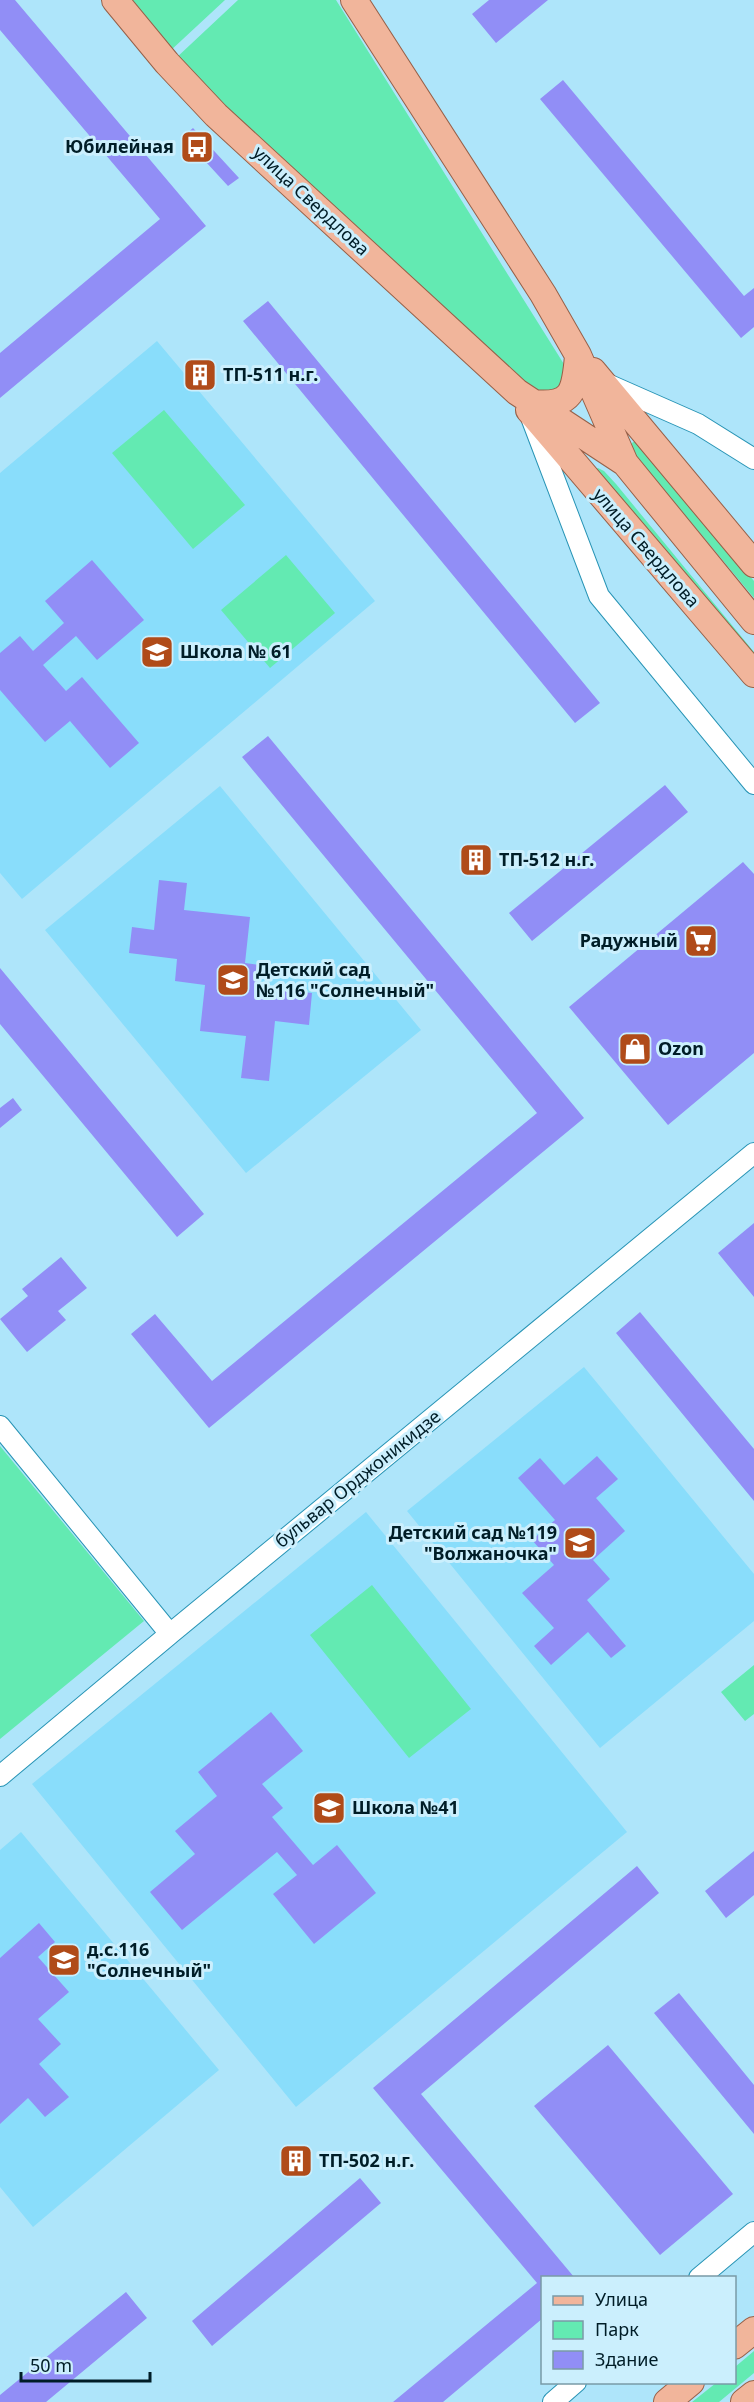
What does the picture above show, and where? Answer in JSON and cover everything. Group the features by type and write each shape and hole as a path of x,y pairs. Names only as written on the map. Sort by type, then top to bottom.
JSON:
{"main road":[{"name":"улица Свердлова","path":"115,0 167,63 216,115 526,402 754,674"},
{"name":"улица Свердлова","path":"354,0 543,294 578,355 625,463 754,621"},
{"name":"улица Свердлова","path":"578,355 605,383 754,564"},
{"path":"526,402 553,405 567,397 575,387 578,355"},
{"name":"улица Свердлова","path":"526,402 625,463"},
{"path":"736,2345 754,2330"},
{"path":"667,2402 689,2384"},
{"path":"744,2402 754,2394"}],"street":[{"path":"605,383 698,424 754,459"},
{"path":"526,402 599,596 754,784"},
{"name":"бульвар Орджоникидзе","path":"0,1776 754,1154"},
{"path":"0,1426 170,1634"},
{"path":"700,2276 754,2232"},
{"path":"553,2402 574,2384"}],"shaded area":[{"name":"Школа № 61","path":"157,341 375,601 22,899 0,873 0,473"},
{"name":"Детский сад №116 \"Солнечный\"","path":"220,786 421,1030 246,1173 45,930"},
{"name":"Детский сад №119 \"Волжаночка\"","path":"584,1367 754,1574 754,1621 600,1748 407,1511"},
{"name":"Школа №41","path":"366,1512 627,1832 296,2107 32,1784"},
{"name":"д.с.116 \"Солнечный\"","path":"21,1832 219,2070 33,2227 0,2187 0,1850"}],"green space":[{"path":"125,0 225,0 169,52"},
{"path":"238,0 336,0 567,369 567,387 536,396 175,59"},
{"path":"164,410 245,505 193,549 112,453"},
{"path":"633,442 637,442 754,581 754,598 631,450 630,446"},
{"path":"598,468 616,484 754,652 754,669 595,470"},
{"path":"286,555 335,613 270,668 221,610"},
{"path":"0,1446 144,1621 0,1739"},
{"path":"372,1585 471,1709 409,1758 310,1635"},
{"path":"754,1665 754,1714 745,1721 721,1692"},
{"path":"754,2351 754,2373 719,2402 692,2402 715,2384 736,2384 736,2366"}],"building":[{"path":"0,0 15,0 206,226 0,398 0,353 160,219 0,30"},
{"path":"489,0 548,0 496,43 472,14"},
{"path":"563,80 744,296 754,288 754,327 741,338 540,99"},
{"path":"193,128 239,178 228,186 183,137"},
{"path":"268,301 600,703 575,723 243,321"},
{"name":"ТП-511 н.г.","path":"198,361 214,379 202,389 187,371"},
{"path":"92,560 144,620 97,660 76,636 43,665 66,691 82,677 139,743 110,768 70,721 45,742 0,690 0,653 20,636 33,651 64,623 45,601"},
{"path":"268,736 584,1118 209,1428 131,1334 155,1314 212,1381 537,1113 242,757"},
{"path":"665,785 688,812 532,941 509,913"},
{"name":"ТП-512 н.г.","path":"475,846 490,863 478,874 462,857"},
{"name":"Радужный","path":"743,862 754,874 754,1053 668,1125 569,1007"},
{"path":"159,880 187,883 184,910 250,917 245,963 260,965 258,987 312,993 309,1025 275,1021 269,1081 241,1078 246,1036 200,1031 205,985 175,981 177,959 129,953 132,927 154,930"},
{"path":"0,968 204,1214 177,1237 0,1024"},
{"path":"13,1098 22,1110 0,1128 0,1108"},
{"path":"754,1223 754,1297 718,1253"},
{"path":"61,1257 87,1288 58,1311 66,1320 27,1352 0,1319 28,1296 22,1289"},
{"path":"640,1312 754,1449 754,1501 616,1333"},
{"path":"597,1456 618,1479 596,1498 625,1531 593,1560 610,1579 587,1600 626,1646 611,1658 588,1632 551,1665 534,1646 554,1628 522,1593 554,1565 532,1540 555,1520 518,1478 540,1458 564,1485"},
{"path":"271,1712 303,1751 262,1784 283,1808 272,1817 313,1865 337,1845 376,1893 314,1944 273,1894 297,1875 277,1852 182,1930 150,1892 195,1854 175,1831 217,1796 198,1772"},
{"path":"754,1851 754,1895 726,1918 705,1891"},
{"path":"637,1866 659,1893 421,2094 573,2276 541,2276 541,2320 443,2402 393,2402 537,2283 373,2088"},
{"path":"39,1923 55,1942 38,1957 69,1992 38,2019 61,2044 39,2064 69,2097 45,2117 28,2098 0,2124 0,1958"},
{"path":"679,1993 754,2085 754,2134 654,2013"},
{"path":"608,2045 733,2194 660,2255 534,2106"},
{"name":"ТП-502 н.г.","path":"294,2146 310,2165 297,2175 282,2156"},
{"path":"360,2178 381,2203 212,2346 192,2321"},
{"path":"126,2292 147,2318 46,2402 0,2402 0,2395"}],"place":[{"name":"Юбилейная","path":"197,147"},
{"name":"ТП-511 н.г.","path":"200,375"},
{"name":"Школа № 61","path":"157,652"},
{"name":"ТП-512 н.г.","path":"476,860"},
{"name":"Радужный","path":"701,941"},
{"name":"Детский сад №116 \"Солнечный\"","path":"233,980"},
{"name":"Ozon","path":"635,1049"},
{"name":"Детский сад №119 \"Волжаночка\"","path":"580,1543"},
{"name":"Школа №41","path":"329,1808"},
{"name":"д.с.116 \"Солнечный\"","path":"64,1960"},
{"name":"ТП-502 н.г.","path":"296,2161"}]}
